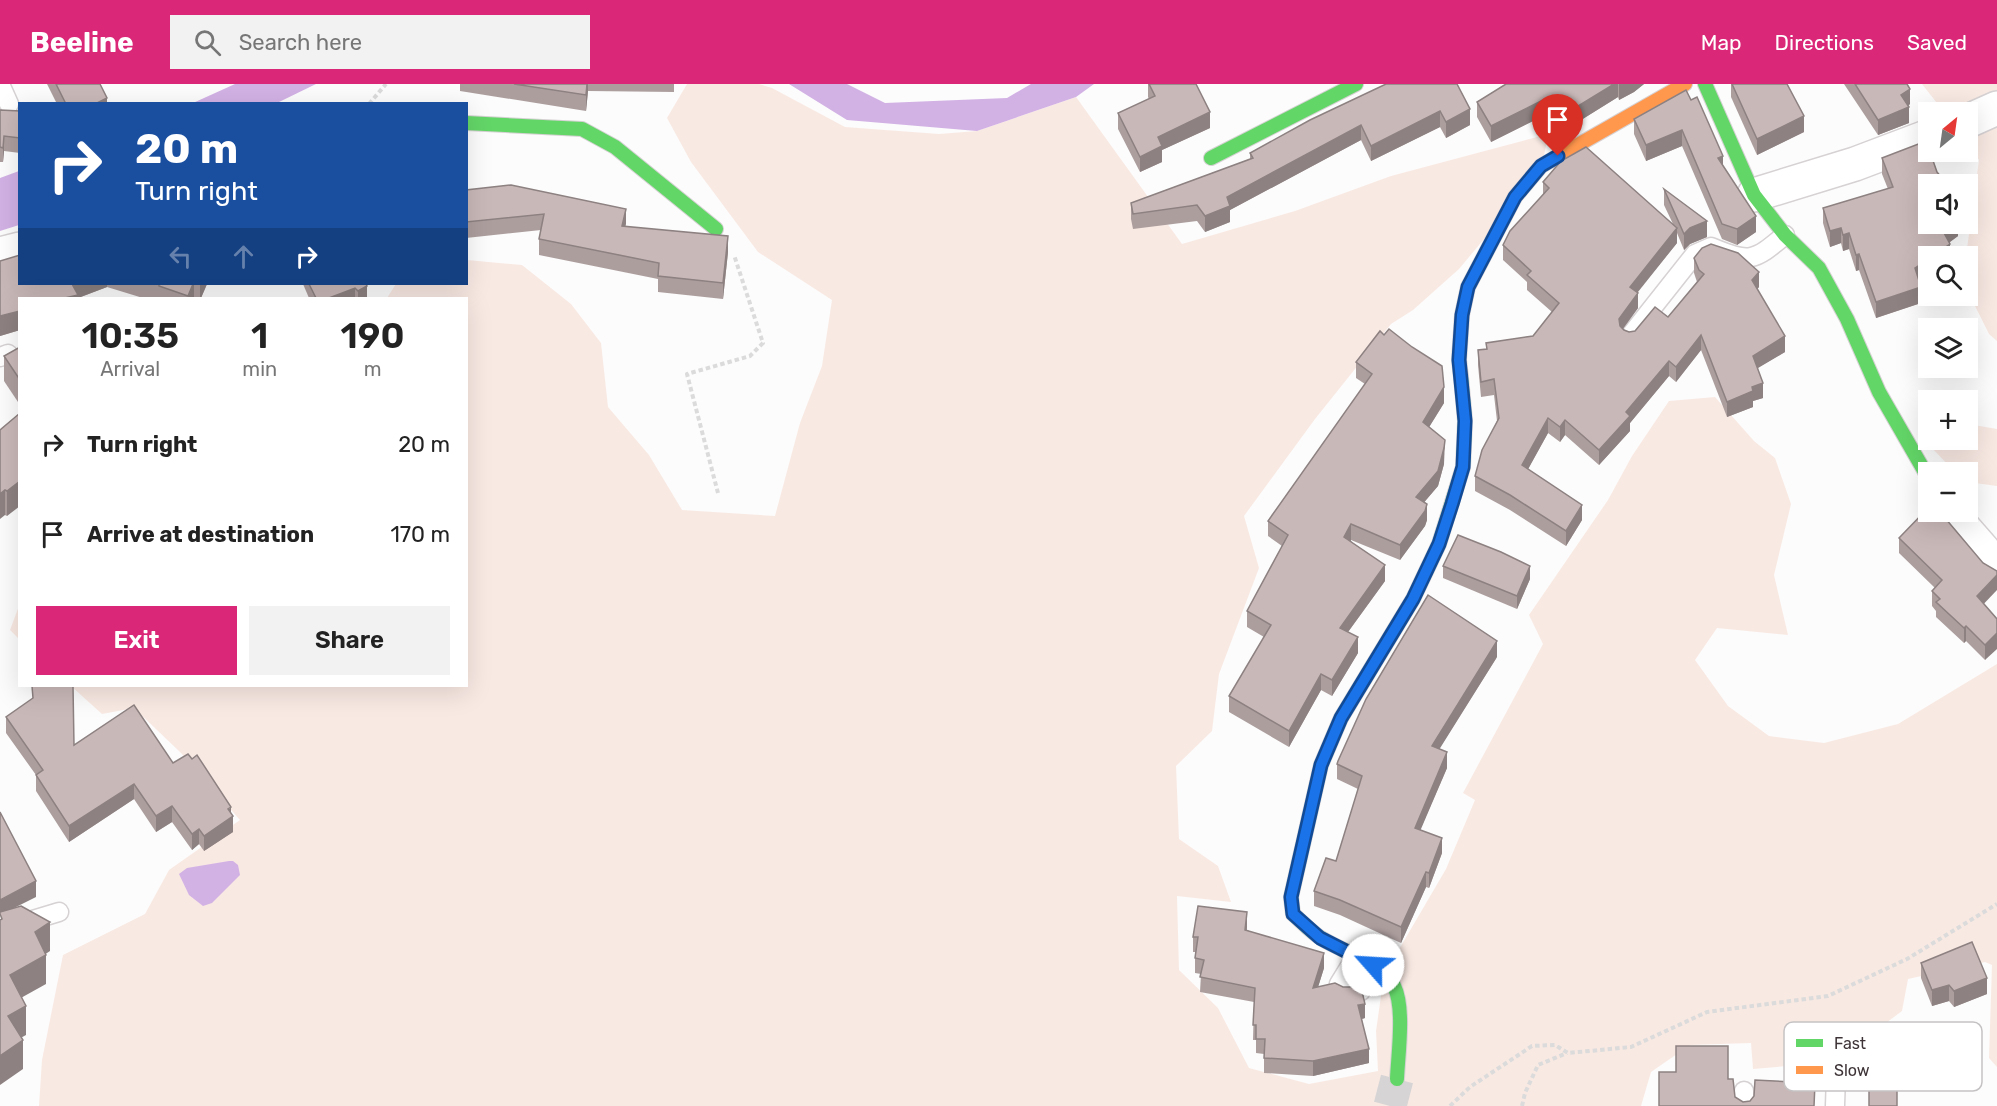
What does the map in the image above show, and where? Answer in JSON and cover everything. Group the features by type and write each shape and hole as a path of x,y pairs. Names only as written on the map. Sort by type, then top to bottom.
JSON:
{"street":[{"path":"1211,158 1356,84"},
{"path":"1397,1079 1400,1041 1396,988 1379,970 1320,938 1293,914 1291,897 1321,765 1341,718 1413,599 1439,544 1463,467 1465,421 1459,360 1462,315 1468,287 1515,197 1541,166 1685,84"},
{"path":"1705,84 1754,195 1785,235 1819,268 1847,319 1879,392 1919,462"},
{"path":"1978,117 1997,108"},
{"path":"468,123 582,129 615,147 716,229"},
{"path":"1754,195 1856,164 1918,140"},
{"path":"0,254 18,250"},
{"path":"1959,522 1997,566"}],"lane":[{"path":"0,84 9,104"},
{"path":"1630,336 1695,254 1711,247 1748,258 1766,251 1785,235"},
{"path":"0,930 59,912"},
{"path":"1356,958 1339,984 1344,991 1361,992"},
{"path":"1835,1106 1836,1091"}],"path":[{"path":"371,102 386,84"},
{"path":"716,229 731,245 763,343 750,356 687,374 718,493"},
{"path":"1522,1106 1525,1093 1538,1065 1568,1053 1631,1047 1707,1012 1828,996 1907,959 1997,904"},
{"path":"1450,1106 1470,1087 1532,1046 1555,1045 1568,1053"}],"shaded area":[{"path":"235,84 316,84 279,102 195,102"},
{"path":"687,84 759,84 772,88 845,127 939,134 977,131 1076,97 1182,244 1295,211 1391,176 1548,134 1544,156 1489,233 1459,269 1413,310 1391,324 1315,419 1244,516 1259,568 1219,674 1212,731 1176,766 1179,839 1218,866 1231,902 1177,896 1179,970 1218,1008 1249,1068 1309,1084 1378,1071 1376,1031 1384,975 1446,869 1475,800 1463,793 1543,644 1529,615 1608,500 1632,456 1669,401 1715,397 1754,441 1775,458 1791,504 1774,575 1788,635 1717,628 1695,660 1728,706 1769,736 1824,743 1898,724 1997,664 1997,1067 1989,1058 1992,965 1985,962 1908,979 1902,1011 1887,1022 1784,1022 1784,1066 1753,1069 1751,1043 1690,1045 1651,1072 1641,1106 39,1106 42,1060 63,955 145,914 169,870 240,820 181,753 134,708 102,714 72,687 468,687 468,297 388,297 395,285 468,285 468,260 522,265 571,304 601,343 608,407 649,455 682,510 775,516 800,423 822,366 832,300 758,252 691,162 667,118"},
{"path":"789,84 847,84 885,103 1007,98 1031,84 1094,84 1076,97 977,131 847,120"},
{"path":"1922,84 1997,84 1997,341 1989,334 1975,306 1978,306 1978,246 1967,246 1969,234 1978,234 1978,102 1936,102"},
{"path":"18,171 18,225 0,231 0,178"},
{"path":"1978,426 1997,429 1997,486 1978,483 1978,462 1945,462 1934,450 1978,450"},
{"path":"18,609 18,638 10,630"},
{"path":"229,861 238,865 240,875 212,903 203,906 189,895 179,874 187,868"}],"building":[{"path":"56,84 100,84 107,98 99,102 65,102"},
{"path":"514,84 587,84 586,95"},
{"path":"1149,84 1196,84 1210,112 1158,137 1162,146 1140,157 1118,113 1155,96"},
{"path":"1386,84 1457,84 1470,109 1446,122 1440,111 1371,146 1361,125 1227,197 1230,206 1205,216 1197,205 1133,214 1131,203 1253,158 1250,153 1310,120"},
{"path":"1506,84 1614,84 1557,119 1545,99 1491,126 1477,102"},
{"path":"1732,84 1787,84 1804,116 1757,139"},
{"path":"1855,84 1907,84 1910,89 1901,95 1909,107 1878,120"},
{"path":"1686,90 1691,100 1697,97 1723,156 1718,158 1756,216 1737,229 1722,224 1682,130 1646,145 1634,119"},
{"path":"0,110 18,111 18,138 4,136 3,148 0,147"},
{"path":"1918,144 1918,162 1934,162 1939,174 1918,174 1918,234 1945,234 1950,244 1947,246 1918,246 1918,266 1915,268 1918,288 1876,302 1849,233 1843,235 1841,228 1830,231 1823,208 1893,187 1882,158"},
{"path":"1586,147 1677,228 1630,287 1638,293 1619,319 1620,326 1624,330 1635,331 1655,307 1668,317 1704,274 1699,270 1694,258 1702,248 1711,244 1738,253 1759,272 1752,280 1785,336 1753,356 1763,383 1752,387 1753,391 1727,402 1701,335 1676,367 1669,361 1626,412 1630,416 1599,450 1565,420 1560,427 1548,418 1522,465 1582,505 1566,531 1510,495 1475,476 1482,450 1499,418 1494,379 1481,382 1478,350 1487,349 1486,343 1533,336 1559,303 1527,275 1531,271 1503,245 1510,231 1549,188 1543,182 1561,161"},
{"path":"511,185 626,209 622,226 728,236 723,283 658,276 659,263 539,239 544,214 468,222 468,190"},
{"path":"1664,189 1707,221 1690,228 1684,234"},
{"path":"18,256 18,285 73,285 78,295 18,297 18,312 0,316 0,261"},
{"path":"159,285 193,285 188,296"},
{"path":"310,285 367,286 358,291 355,288 332,297 316,297"},
{"path":"1389,329 1442,366 1444,387 1423,422 1445,440 1444,448 1438,471 1416,497 1427,504 1425,511 1400,545 1351,524 1344,537 1385,565 1340,628 1358,637 1332,680 1321,674 1289,731 1229,696 1271,625 1247,611 1288,535 1268,521 1372,374 1356,362 1380,331 1384,335"},
{"path":"18,348 18,377 4,356"},
{"path":"18,415 18,483 0,494 0,430"},
{"path":"1918,518 1918,522 1948,522 1983,563 1997,571 1997,575 1977,596 1997,619 1997,633 1985,645 1936,602 1940,599 1932,591 1942,580 1899,538"},
{"path":"1458,535 1530,566 1517,596 1443,566"},
{"path":"1428,595 1497,641 1432,746 1447,752 1415,828 1442,838 1429,873 1426,872 1401,927 1314,891 1326,858 1336,861 1362,776 1337,764 1338,761 1366,699"},
{"path":"32,687 73,687 74,745 134,705 173,763 188,754 192,759 197,755 231,807 228,809 233,816 204,836 199,829 192,834 172,806 156,816 134,784 69,826 36,775 43,770 6,717 33,698"},
{"path":"0,812 36,881 0,900"},
{"path":"21,906 50,922 35,932 46,955 10,975 26,1006 8,1016 23,1040 0,1056 0,920 2,919 0,912"},
{"path":"1198,906 1247,912 1245,930 1324,953 1313,988 1335,983 1343,987 1361,987 1365,1004 1358,1005 1369,1049 1313,1061 1264,1058 1265,1039 1256,1039 1256,1025 1253,1025 1255,988 1200,977 1204,960 1195,958 1198,937 1193,937"},
{"path":"1972,942 1987,978 1954,991 1949,985 1932,990 1921,963"},
{"path":"1676,1046 1728,1046 1728,1079 1733,1079 1735,1097 1743,1102 1750,1101 1754,1096 1755,1080 1784,1081 1784,1091 1815,1091 1814,1106 1659,1106 1659,1072 1676,1072"},
{"path":"1869,1091 1897,1091 1897,1106 1869,1106"}],"tunnel":[{"path":"1390,1106 1397,1079"}],"traffic: fast":[{"path":"1211,158 1356,84"},
{"path":"1705,84 1754,195 1785,235 1819,268 1847,319 1879,392 1919,462"},
{"path":"468,123 582,129 615,147 716,229"},
{"path":"1397,1079 1400,1019 1394,986 1380,970 1310,930 1293,914 1291,897 1321,765 1341,718 1413,599 1439,544 1463,467 1465,421 1461,377"}],"traffic: slow":[{"path":"1461,377 1459,360 1462,315 1468,287 1515,197 1541,166 1685,84"}],"route":[{"path":"1373,965 1320,938 1293,914 1291,897 1321,765 1341,718 1413,599 1439,544 1452,504 1463,467 1465,421 1459,360 1462,315 1468,287 1515,197 1541,166 1558,156"}]}
